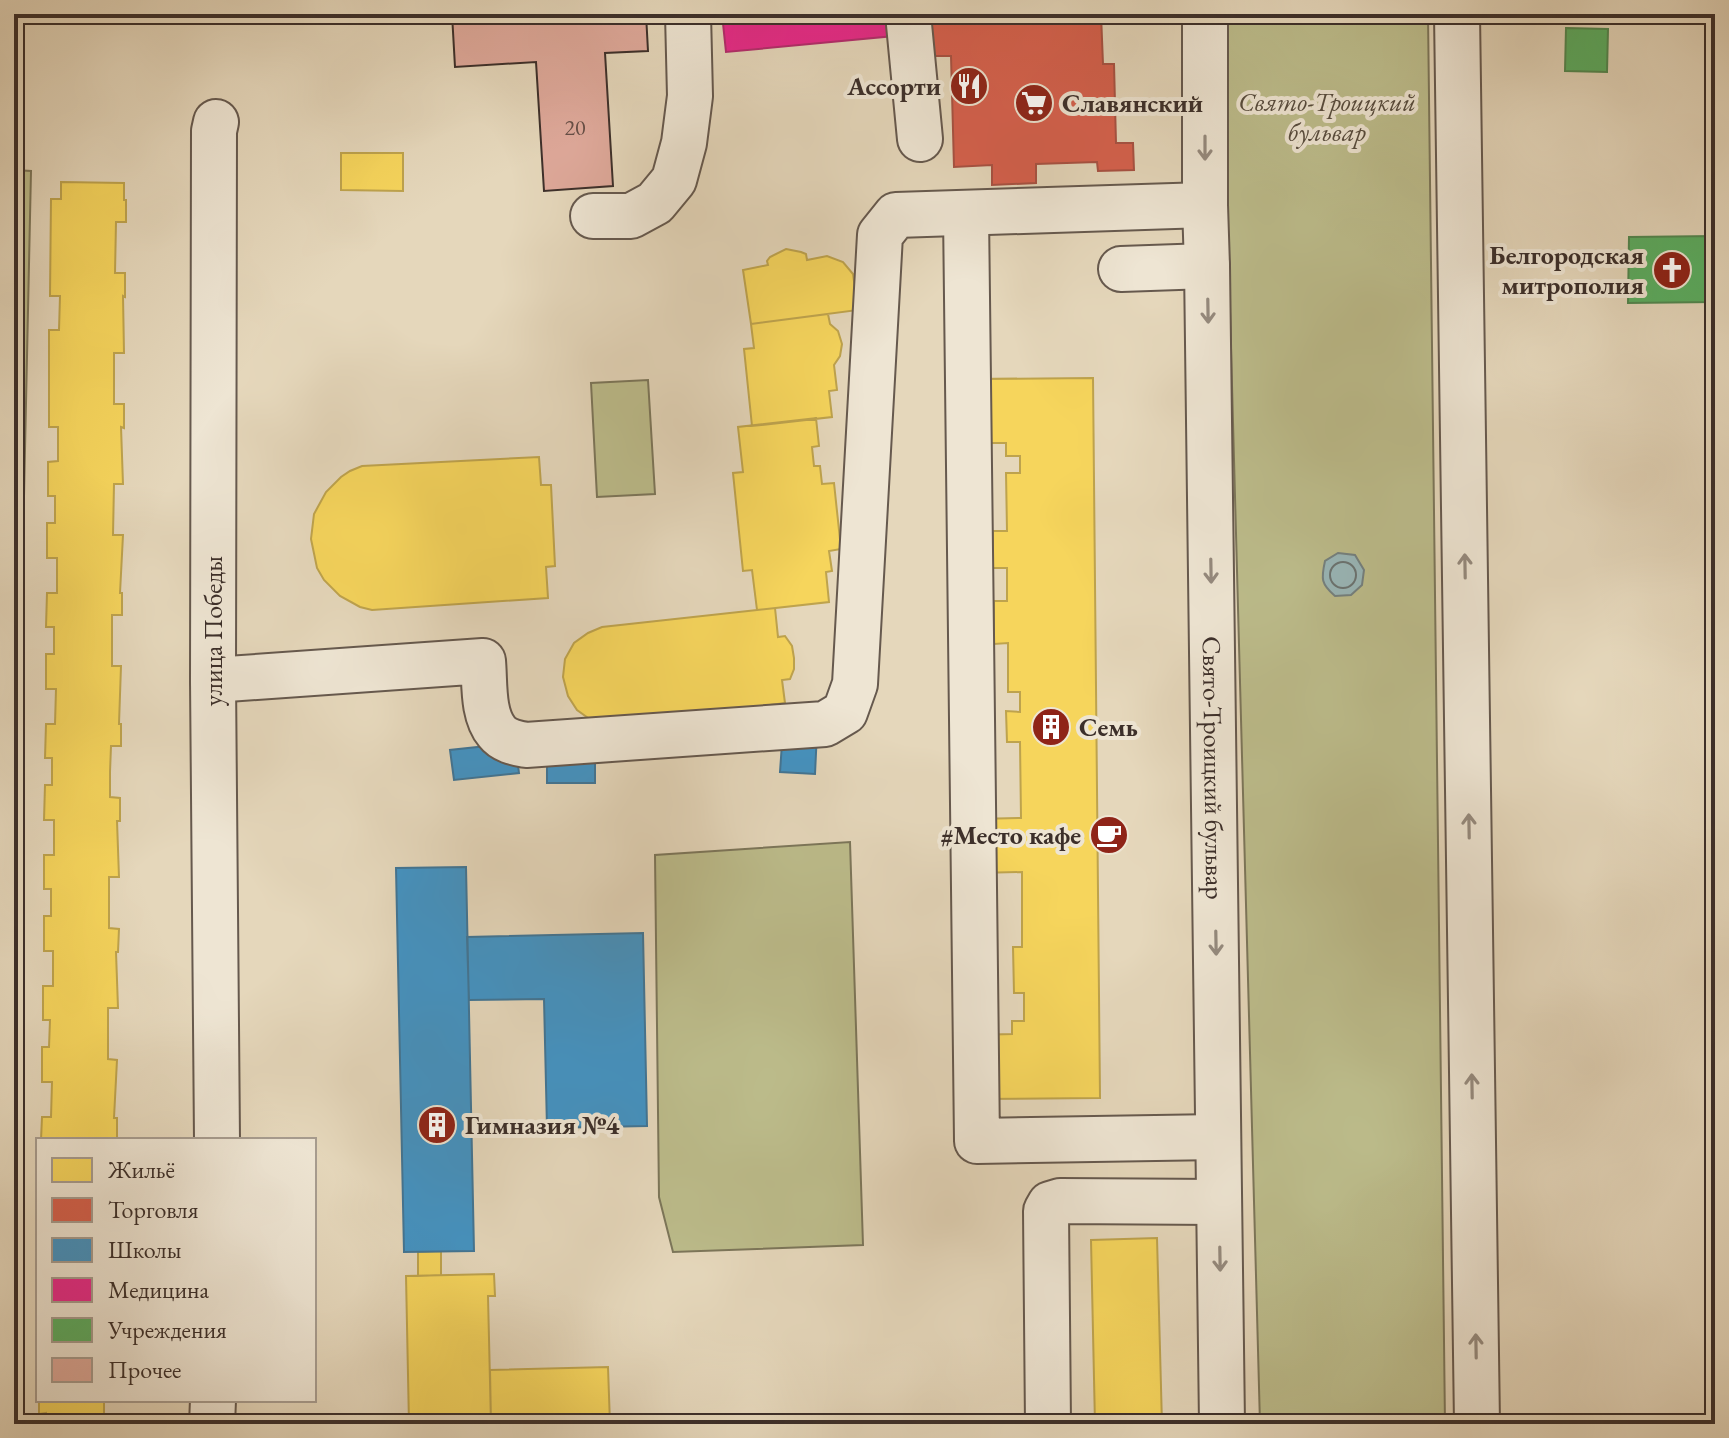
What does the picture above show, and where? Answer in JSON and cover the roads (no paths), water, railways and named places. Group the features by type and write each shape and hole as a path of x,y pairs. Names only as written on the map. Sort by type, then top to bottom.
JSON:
{"street":[{"path":"593,216 631,216 655,203 674,180 684,143 690,96 688,14"},
{"path":"908,14 920,139"},
{"name":"Свято-Троицкий бульвар","path":"1205,14 1222,1424"},
{"path":"1457,14 1477,1424"},
{"name":"улица Победы","path":"216,122 213,146 213,680 217,1138"},
{"path":"213,680 483,661 488,713 497,732 509,741 526,745 825,724 845,712 855,684 880,235 896,215 1205,205"},
{"path":"966,213 977,1141 1218,1137"},
{"path":"1121,269 1207,266"},
{"path":"1048,1424 1046,1211 1050,1204 1060,1201 1219,1202"},
{"path":"212,1424 213,1402"}],"water":[{"path":"1338,553 1355,555 1364,570 1362,585 1351,595 1335,596 1323,581 1325,561"}],"place":[{"name":"Ассорти","path":"969,86"},
{"name":"Славянский","path":"1034,103"},
{"name":"Белгородская митрополия","path":"1672,270"},
{"name":"Семь","path":"1051,727"},
{"name":"#Место кафе","path":"1109,835"},
{"name":"Гимназия №4","path":"437,1125"}]}
